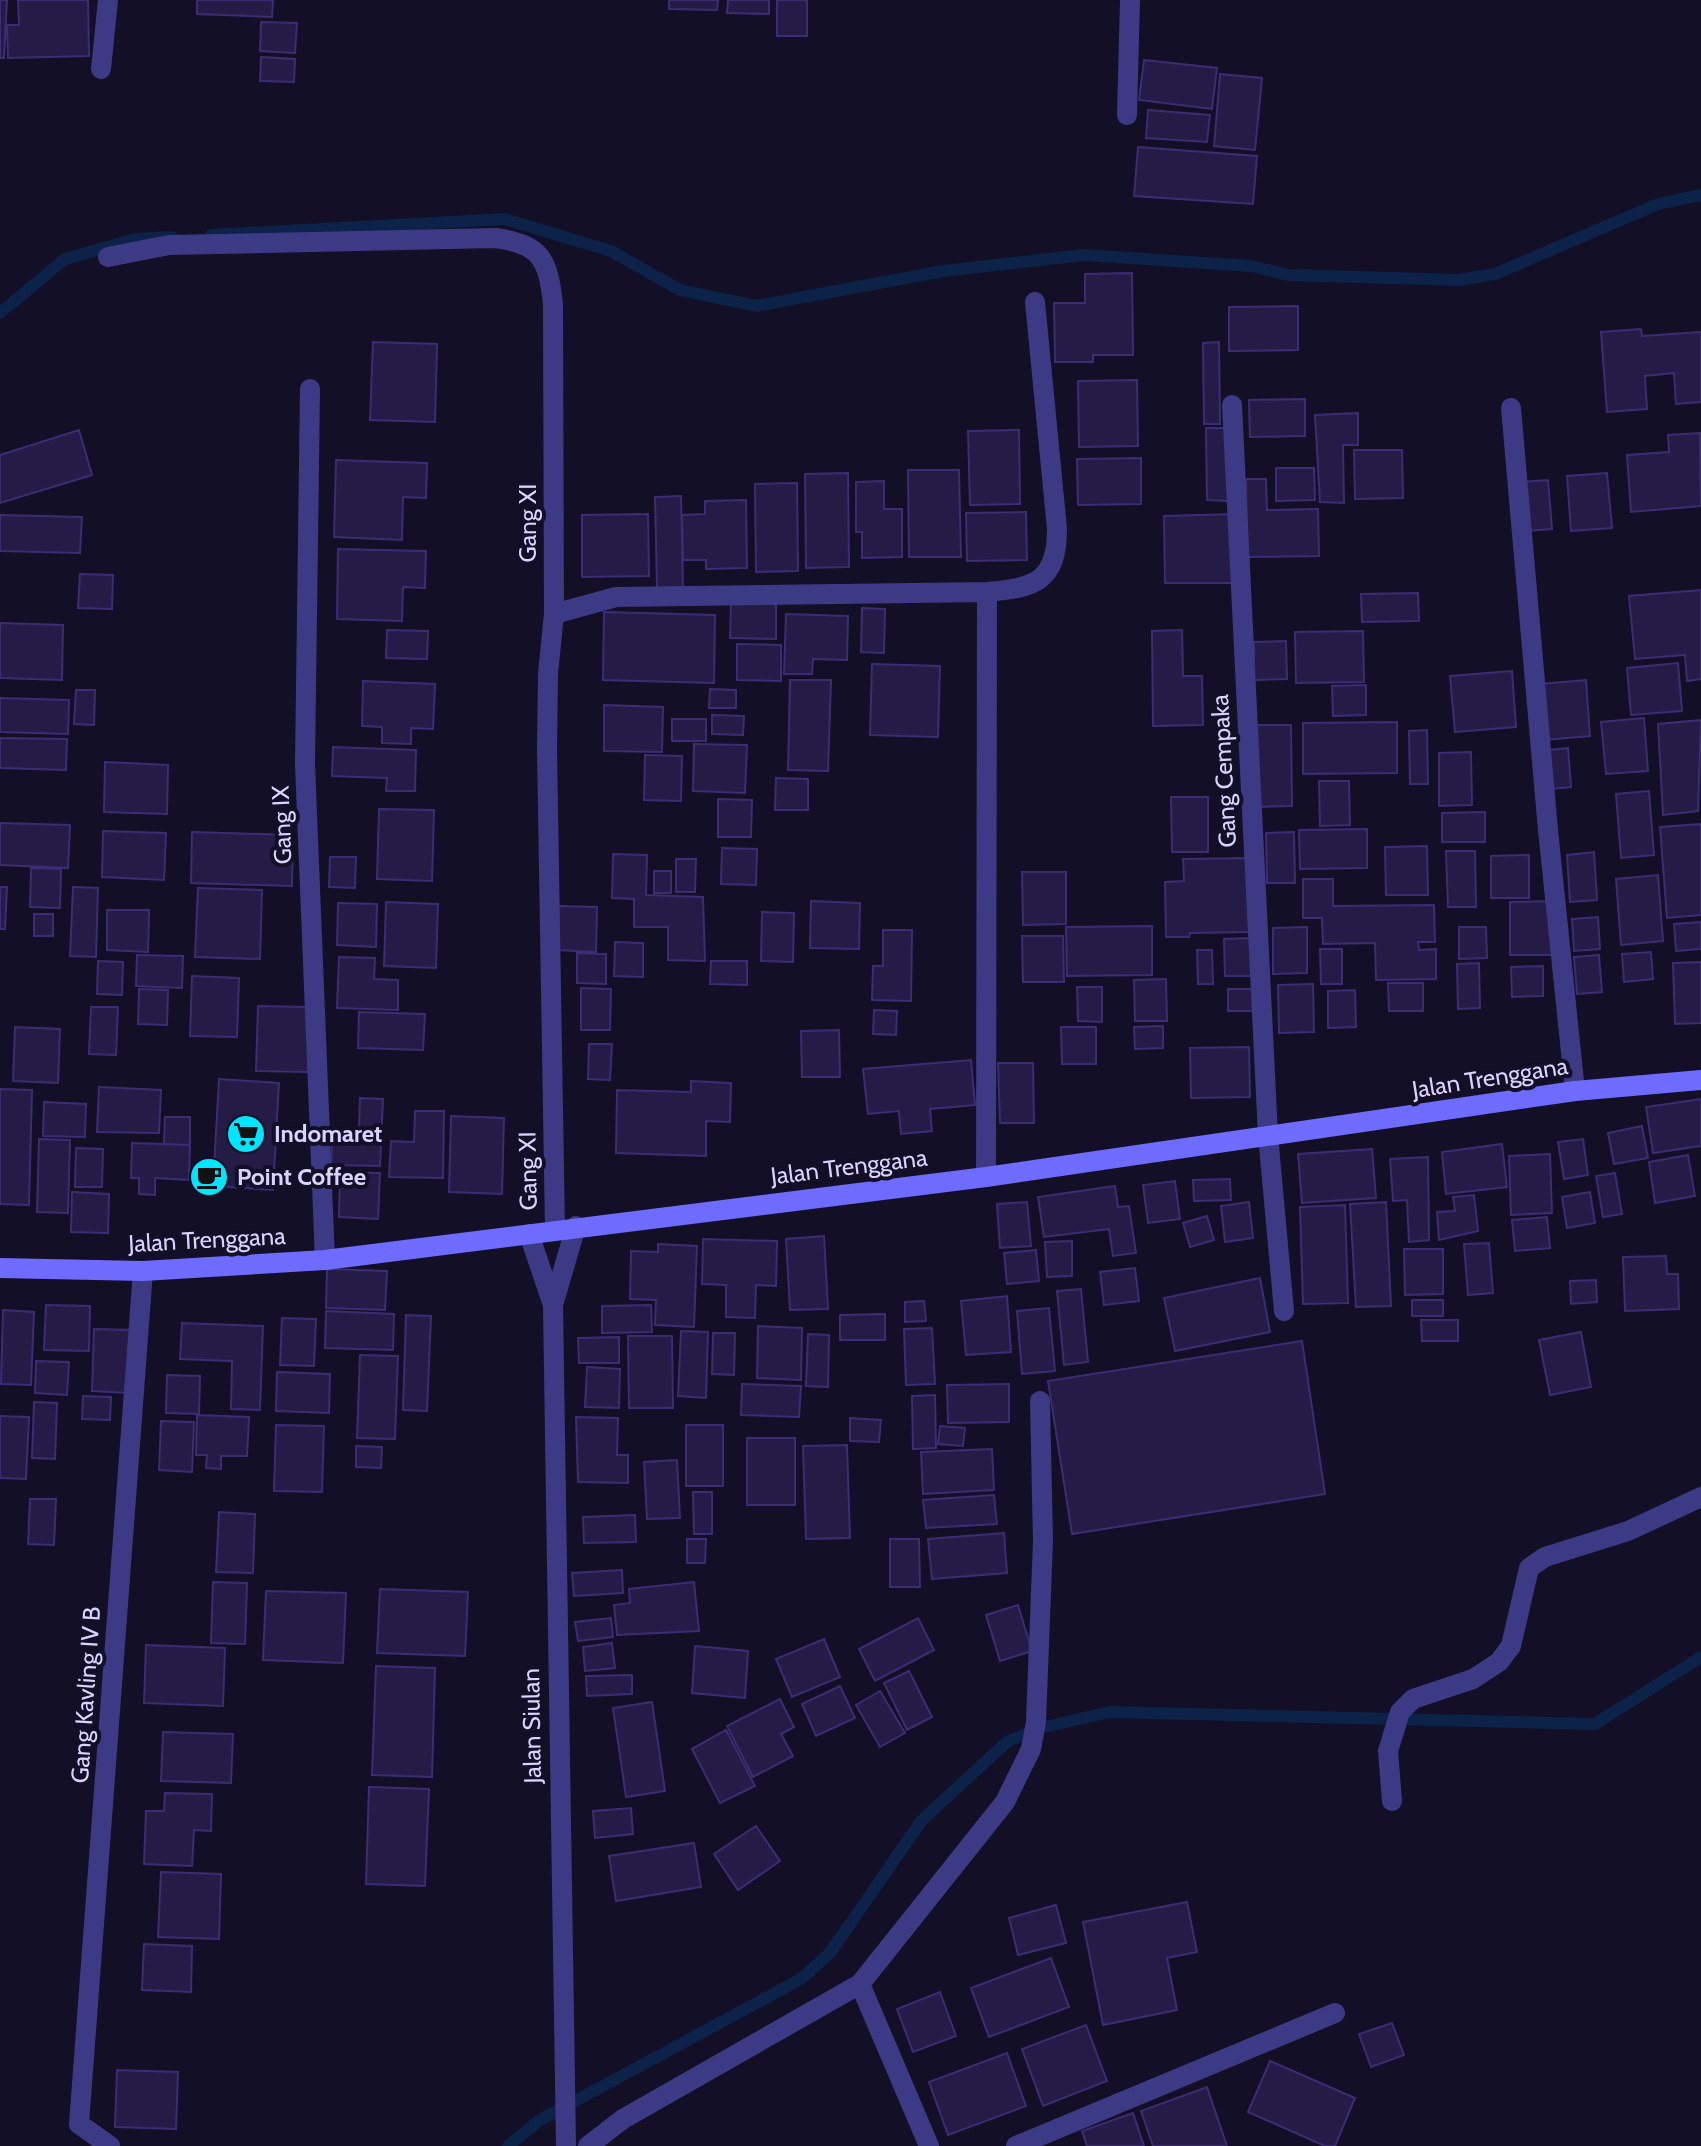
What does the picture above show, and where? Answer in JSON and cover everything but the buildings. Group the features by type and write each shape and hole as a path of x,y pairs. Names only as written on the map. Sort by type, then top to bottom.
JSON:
{"main road":[{"name":"Jalan Trenggana","path":"0,1268 143,1271 325,1260 576,1226 986,1177 1575,1091 1701,1080"}],"street":[{"path":"101,69 108,0"},
{"path":"1127,115 1130,0"},
{"name":"Gang XI","path":"108,257 169,245 467,237 513,241 532,248 549,273 553,304 554,614 548,674 547,749 555,1230"},
{"path":"554,614 616,597 987,592 1035,583 1050,570 1057,551 1035,302"},
{"name":"Gang IX","path":"310,389 305,764 325,1260"},
{"name":"Gang Cempaka","path":"1232,405 1268,1135 1284,1311"},
{"path":"1511,408 1548,830 1575,1091"},
{"path":"986,1177 987,592"},
{"name":"Jalan Siulan","path":"566,2146 553,1305 576,1226"},
{"name":"Jalan Siulan","path":"529,1234 553,1305"},
{"name":"Gang Kavling IV B","path":"110,2146 79,2124 143,1271"},
{"path":"588,2146 623,2119 860,1984 1005,1802 1031,1749 1036,1722 1043,1541 1040,1401"},
{"path":"1392,1801 1388,1751 1400,1712 1413,1699 1473,1679 1499,1662 1511,1646 1529,1568 1545,1557 1628,1531 1701,1497"},
{"path":"860,1984 929,2146"},
{"path":"1016,2146 1335,2013"}],"waterway":[{"path":"211,235 505,219 611,251 680,290 756,306 943,271 1084,255 1251,266 1288,275 1459,280 1495,274 1658,204 1701,195"},
{"path":"0,313 65,259 135,239 172,237"},
{"path":"508,2146 540,2120 801,1979 830,1953 922,1820 1007,1742 1040,1728 1110,1712 1595,1724 1701,1657"}],"place":[{"name":"Indomaret","path":"246,1134"},
{"name":"Point Coffee","path":"209,1177"}]}
